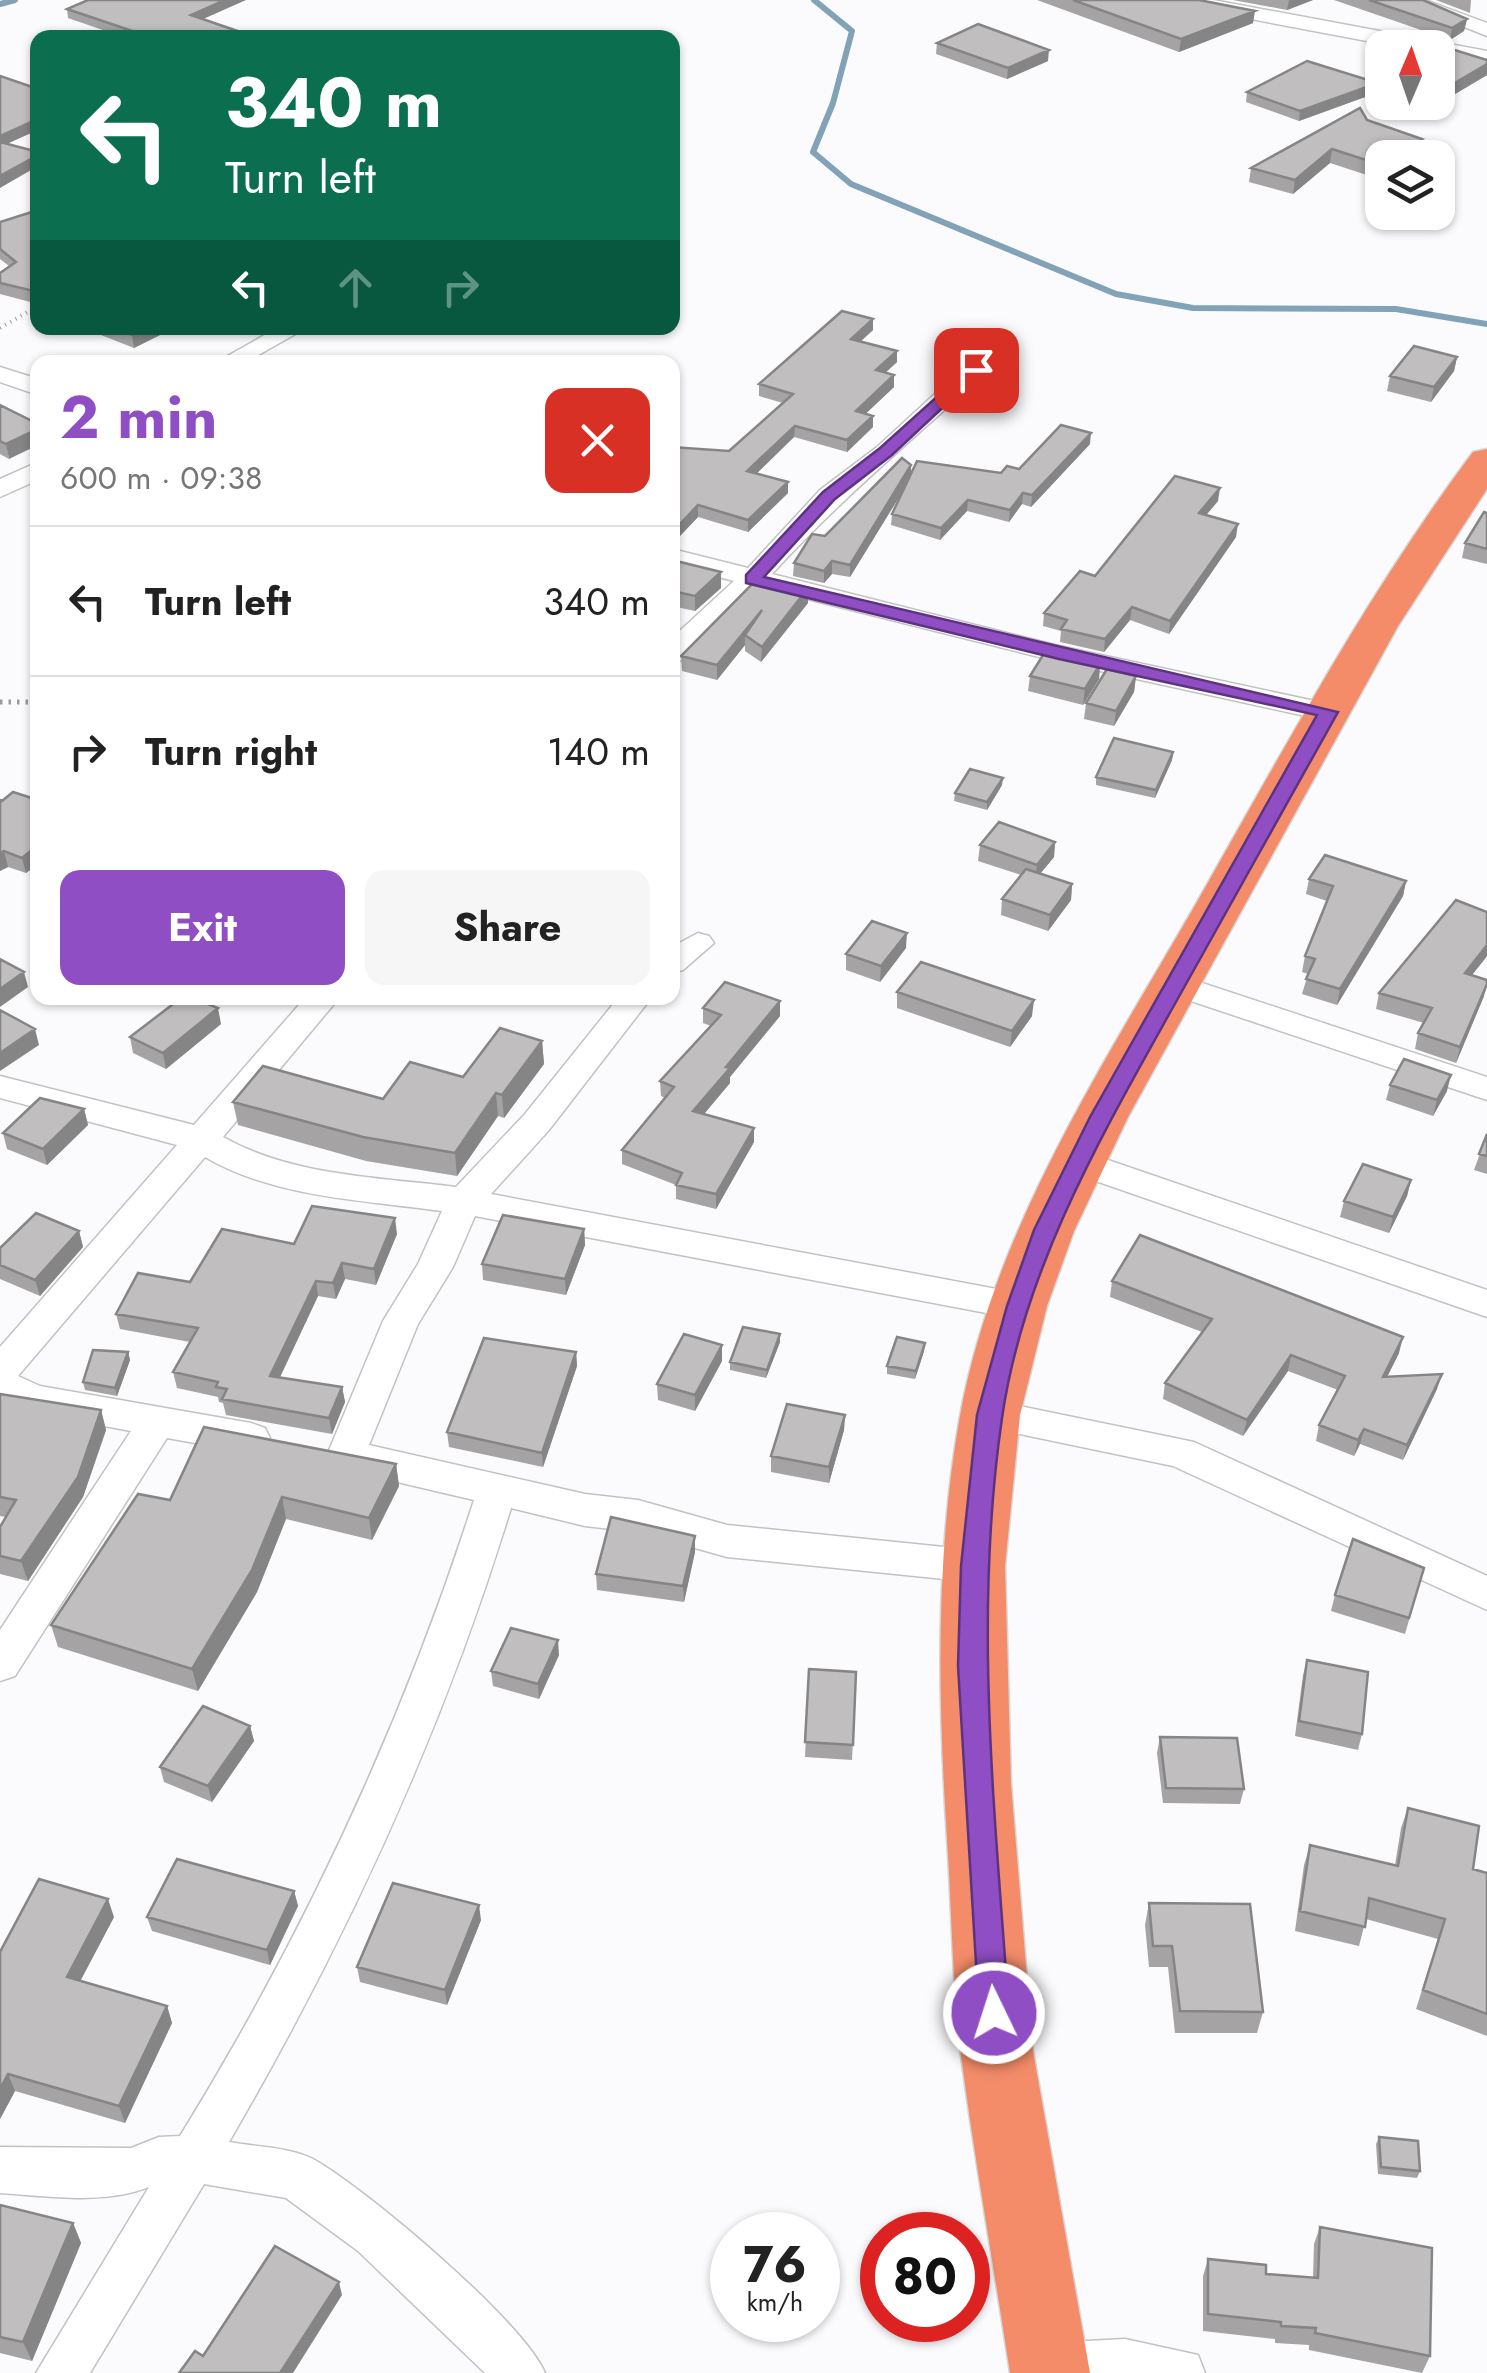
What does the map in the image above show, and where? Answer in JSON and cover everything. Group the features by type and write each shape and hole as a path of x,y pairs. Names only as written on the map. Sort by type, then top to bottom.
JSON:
{"highway":[{"path":"1050,2370 997,2052 976,1764 974,1566 990,1415 1018,1306 1046,1230 1079,1162 1412,566 1487,461"}],"street":[{"path":"1182,0 1487,57"},
{"path":"1407,0 1487,30"},
{"path":"242,355 281,335"},
{"path":"680,646 752,579 829,496 886,452 998,349"},
{"path":"0,374 30,385"},
{"path":"0,489 30,474"},
{"path":"680,559 1059,654 1328,712"},
{"path":"680,957 698,943"},
{"path":"1175,985 1487,1090"},
{"path":"0,1372 316,1005"},
{"path":"315,1449 435,1268 464,1201 537,1122 629,1005"},
{"path":"0,1086 200,1140 247,1166 295,1178 464,1201 1018,1306"},
{"path":"1079,1162 1487,1304"},
{"path":"0,1384 34,1400 315,1449 497,1490 638,1516 727,1541 974,1566"},
{"path":"990,1415 1180,1453 1487,1594"},
{"path":"0,1664 157,1422"},
{"path":"61,2373 298,1977 368,1836 468,1587 497,1490"},
{"path":"0,2170 78,2174 131,2171 159,2160 189,2160 296,2176 376,2234 520,2373"},
{"path":"1050,2370 1125,2364 1180,2373"}],"path":[{"path":"0,328 30,311"},
{"path":"0,702 30,702"}],"building":[{"path":"88,0 225,0 191,15 235,30 129,30 67,9"},
{"path":"1073,0 1199,0 1255,11 1181,39"},
{"path":"1369,0 1423,0 1467,19 1452,28"},
{"path":"978,24 1049,50 1008,68 937,43"},
{"path":"1455,50 1487,60 1487,64 1455,83"},
{"path":"1307,61 1365,79 1365,88 1300,111 1247,92"},
{"path":"0,76 30,86 30,123 0,136"},
{"path":"1360,108 1365,120 1422,139 1365,140 1365,160 1332,149 1295,180 1251,168"},
{"path":"0,142 30,150 30,159 0,176"},
{"path":"30,213 30,290 0,283 0,273 16,262 0,249 0,222"},
{"path":"842,311 873,319 851,339 897,351 876,370 894,375 856,411 873,416 847,440 795,426 747,471 788,482 748,520 698,505 680,524 680,448 729,451 793,394 759,384"},
{"path":"1414,346 1457,357 1434,387 1390,376"},
{"path":"0,405 30,420 30,433 6,444 0,441"},
{"path":"1061,425 1091,433 1032,495 1023,493 1010,510 968,500 941,528 892,514 917,461 1001,473 1007,466 1019,469"},
{"path":"902,458 911,465 850,565 832,561 824,571 794,563 812,534 825,536"},
{"path":"1175,476 1220,488 1199,513 1238,524 1170,621 1132,607 1105,639 1061,629 1067,620 1044,613 1080,571 1095,576"},
{"path":"1484,512 1487,513 1487,549 1465,543"},
{"path":"680,562 721,572 695,596 680,593"},
{"path":"758,578 808,588 762,647 745,635 762,610 717,665 681,656"},
{"path":"1048,647 1100,664 1085,689 1030,676"},
{"path":"1107,669 1136,676 1116,711 1086,703"},
{"path":"1114,738 1173,752 1156,790 1096,777"},
{"path":"970,769 1003,778 987,802 955,793"},
{"path":"13,792 30,797 30,852 22,858 0,853 2,801"},
{"path":"999,822 1055,842 1037,865 980,845"},
{"path":"1325,855 1406,881 1340,989 1306,979 1315,959 1305,956 1333,886 1309,879"},
{"path":"1026,869 1072,884 1050,915 1002,899"},
{"path":"1456,900 1487,912 1487,945 1465,973 1487,980 1487,984 1460,1047 1418,1033 1432,1008 1379,993"},
{"path":"872,921 907,933 881,966 846,954"},
{"path":"0,959 24,972 0,989"},
{"path":"921,962 1034,1000 1012,1031 897,992"},
{"path":"725,982 780,1001 693,1111 754,1128 716,1194 676,1185 682,1173 622,1150 674,1087 660,1081 721,1015 703,1008"},
{"path":"172,1005 218,1008 163,1053 130,1037"},
{"path":"0,1010 35,1029 0,1053"},
{"path":"500,1028 542,1041 502,1095 496,1093 455,1153 363,1137 233,1102 263,1066 383,1099 410,1062 463,1077"},
{"path":"1404,1059 1451,1075 1437,1100 1390,1085"},
{"path":"40,1098 84,1109 43,1149 3,1133"},
{"path":"1487,1134 1487,1156 1479,1154"},
{"path":"1363,1164 1411,1180 1393,1217 1344,1201"},
{"path":"312,1206 395,1218 374,1269 342,1263 333,1283 316,1281 270,1376 342,1387 329,1418 222,1399 227,1389 216,1387 218,1382 173,1372 198,1328 116,1314 138,1273 190,1282 222,1229 294,1244"},
{"path":"36,1213 79,1231 35,1280 0,1265 0,1248"},
{"path":"503,1215 584,1229 565,1279 482,1264"},
{"path":"1140,1235 1403,1337 1383,1377 1442,1374 1407,1445 1364,1429 1358,1440 1319,1425 1345,1376 1291,1355 1247,1420 1165,1383 1212,1319 1112,1281"},
{"path":"743,1327 780,1334 767,1370 730,1362"},
{"path":"684,1334 722,1345 695,1395 657,1384"},
{"path":"897,1337 925,1343 916,1371 887,1366"},
{"path":"484,1338 576,1352 542,1453 447,1432"},
{"path":"93,1350 128,1352 115,1388 83,1382"},
{"path":"0,1394 101,1410 78,1477 21,1561 0,1556 0,1527 16,1500 0,1497"},
{"path":"787,1404 845,1415 829,1467 771,1456"},
{"path":"204,1427 396,1464 369,1518 282,1497 252,1570 192,1669 51,1625 138,1494 170,1500"},
{"path":"611,1517 695,1536 683,1586 596,1574"},
{"path":"1353,1539 1424,1568 1409,1618 1335,1595"},
{"path":"511,1628 558,1640 538,1684 491,1671"},
{"path":"1307,1660 1368,1672 1362,1734 1299,1721"},
{"path":"809,1669 856,1672 853,1745 805,1742"},
{"path":"203,1706 250,1726 208,1786 160,1767"},
{"path":"1160,1737 1237,1738 1244,1789 1166,1788"},
{"path":"1408,1808 1479,1826 1473,1869 1487,1873 1487,2014 1423,1990 1445,1919 1369,1898 1365,1927 1300,1911 1310,1845 1398,1866"},
{"path":"177,1859 294,1891 267,1950 147,1917"},
{"path":"39,1879 108,1899 67,1977 167,2006 119,2106 8,2074 0,2089 0,1952"},
{"path":"393,1883 479,1905 445,1990 357,1967"},
{"path":"1149,1903 1250,1904 1263,2012 1180,2011 1172,1946 1153,1946"},
{"path":"1379,2137 1418,2141 1420,2171 1381,2167"},
{"path":"0,2205 73,2223 23,2342 0,2337"},
{"path":"1320,2227 1432,2248 1430,2356 1315,2333 1316,2328 1208,2314 1208,2259 1266,2265 1266,2274 1318,2278"},
{"path":"275,2246 339,2282 280,2373 179,2373 195,2351 203,2356"}],"waterway":[{"path":"0,4 15,0"},
{"path":"814,0 852,31 833,103 813,152 851,184 1116,294 1193,308 1396,309 1487,324"}],"route":[{"path":"976,370 886,452 829,496 752,579 1059,654 1328,712 1101,1117 1046,1230 1018,1306 990,1415 974,1566 972,1666 994,2013"}]}
